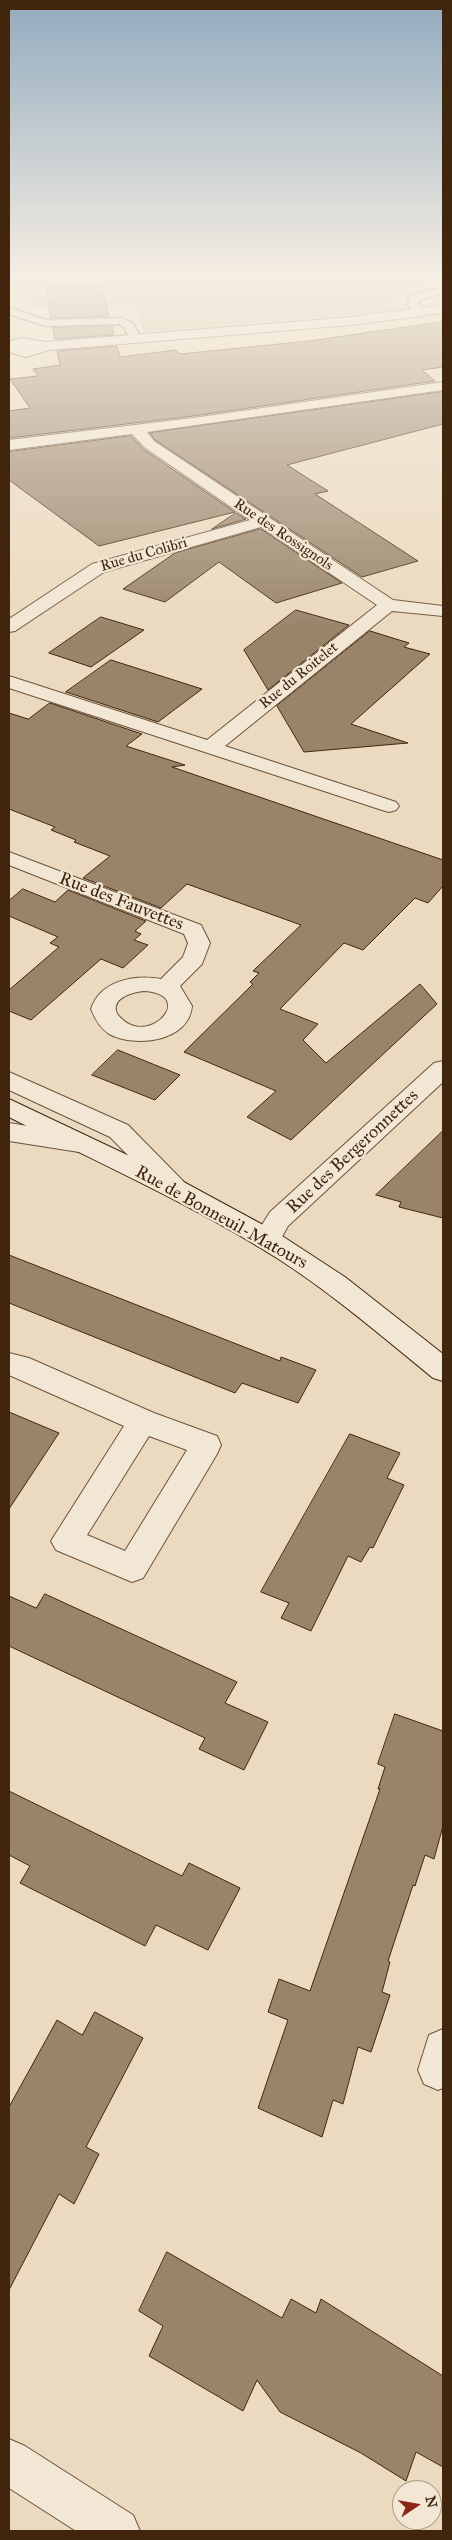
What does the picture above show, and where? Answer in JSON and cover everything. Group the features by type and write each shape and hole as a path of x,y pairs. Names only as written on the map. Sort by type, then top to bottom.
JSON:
{"street":[{"path":"9,445 375,396"},
{"name":"Rue des Rossignols","path":"136,429 149,444 388,605 443,611"},
{"name":"Rue du Colibri","path":"9,627 98,568 263,521"},
{"name":"Rue du Roitelet","path":"210,748 388,605"},
{"path":"9,682 389,806"},
{"name":"Rue des Fauvettes","path":"9,858 193,930 199,943 194,959 165,988"},
{"name":"Rue des Bergeronnettes","path":"267,1239 279,1219 443,1069"},
{"path":"9,1080 119,1131 175,1188"},
{"name":"Rue de Bonneuil-Matours","path":"9,1108 175,1188 267,1239 353,1296 443,1370"},
{"path":"9,1132 79,1143"},
{"path":"9,1364 19,1366 144,1421 206,1445 132,1568 67,1541 144,1421"},
{"path":"9,2462 117,2531"}],"building":[{"path":"21,396 335,396 193,416 9,438 9,411 30,408"},
{"path":"418,396 443,396 443,424 287,465 328,491 315,494 418,561 362,577 155,440 150,433"},
{"path":"131,436 143,449 235,512 99,546 9,480 9,452"},
{"path":"236,513 246,519 212,529"},
{"path":"261,529 342,583 276,603 219,562 165,602 123,589 175,553"},
{"path":"296,610 349,625 268,690 244,650"},
{"path":"101,617 144,630 91,667 49,653"},
{"path":"370,631 409,643 404,647 430,654 351,724 408,743 304,752 277,706"},
{"path":"111,660 202,689 158,722 66,692"},
{"path":"50,703 142,734 126,746 185,765 172,767 443,860 443,886 428,903 415,898 363,950 344,943 280,1009 318,1024 303,1040 326,1063 420,984 437,1004 291,1140 247,1117 276,1091 184,1052 253,984 250,982 259,973 253,971 301,925 187,884 161,908 83,878 110,856 74,842 76,840 51,830 55,827 9,809 9,713 28,719"},
{"path":"23,889 55,902 68,890 146,921 135,931 141,934 134,940 148,945 123,968 101,959 31,1020 9,1011 9,990 59,947 50,943 58,937 9,916 9,901"},
{"path":"118,1050 180,1075 155,1100 92,1075"},
{"path":"443,1131 443,1218 399,1207 401,1202 376,1195"},
{"path":"9,1255 280,1361 281,1357 316,1370 298,1403 242,1383 235,1393 9,1303"},
{"path":"9,1412 59,1433 9,1509"},
{"path":"350,1434 400,1453 387,1478 404,1485 373,1548 370,1547 361,1562 348,1556 311,1631 281,1618 289,1603 261,1592"},
{"path":"45,1594 237,1682 225,1703 268,1722 244,1770 199,1749 205,1738 9,1646 9,1596 36,1608"},
{"path":"395,1714 443,1731 443,1826 434,1859 425,1855 388,1961 390,1962 382,1992 390,1995 371,2052 358,2047 343,2104 333,2100 322,2137 258,2108 288,2020 268,2012 279,1979 310,1991 380,1789 378,1789 385,1767 378,1764"},
{"path":"9,1791 182,1876 189,1863 240,1888 208,1950 156,1925 145,1946 20,1883 30,1866 9,1855"},
{"path":"95,2012 143,2038 86,2147 99,2154 74,2204 59,2194 9,2290 9,2107 57,2020 82,2035"},
{"path":"167,2252 282,2318 291,2299 316,2313 321,2299 443,2376 443,2467 416,2452 406,2480 404,2480 361,2453 280,2412 257,2380 243,2411 149,2356 163,2326 139,2311"}]}
